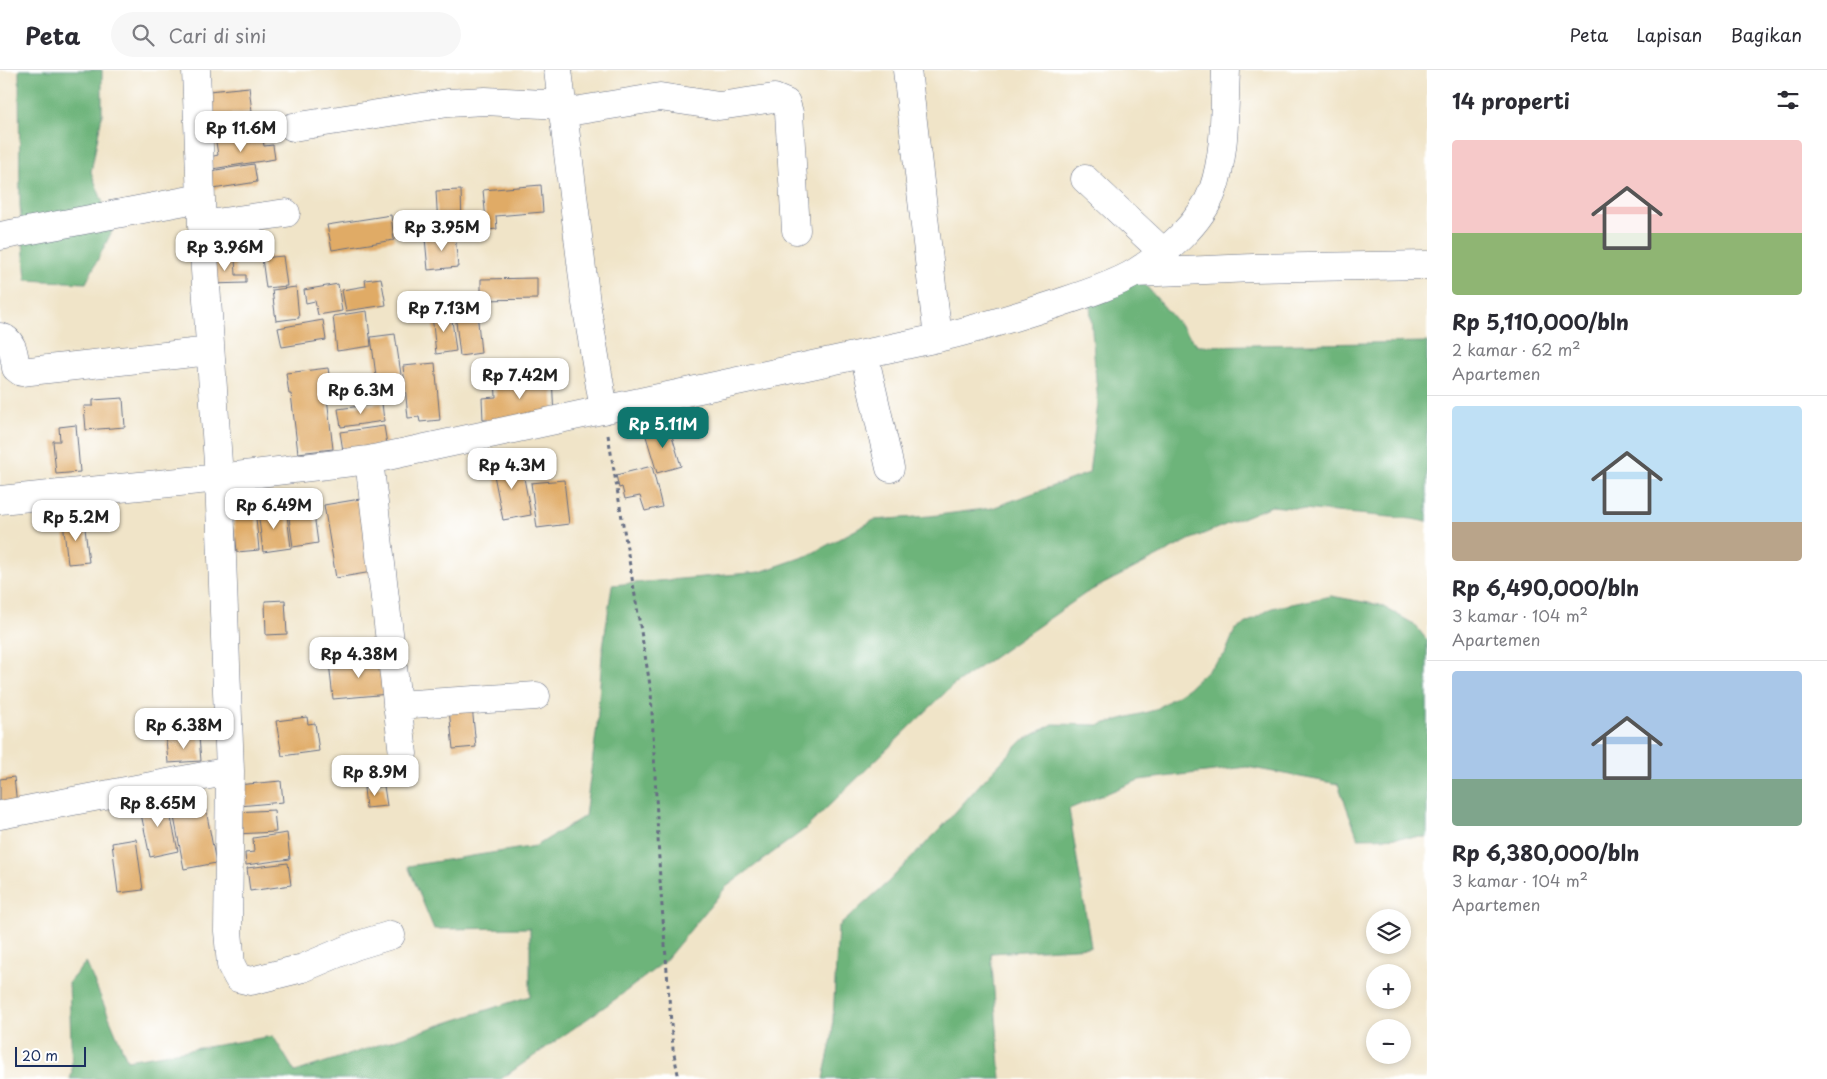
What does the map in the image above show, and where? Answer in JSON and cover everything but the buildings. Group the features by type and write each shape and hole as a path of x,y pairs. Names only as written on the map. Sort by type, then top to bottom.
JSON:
{"street":[{"path":"196,70 202,225 219,478 230,771 228,931 231,965 238,978 252,981 303,968 355,946 391,935"},
{"path":"558,70 586,302 604,410"},
{"path":"906,70 938,338"},
{"path":"0,500 219,478 369,460 938,338 989,326 1090,293 1135,273 1163,252 1196,222 1212,191 1223,147 1226,70"},
{"path":"293,127 448,103 485,101 562,109 660,97 719,106 774,98 786,104 789,113 796,230"},
{"path":"1085,178 1163,252"},
{"path":"0,236 201,198"},
{"path":"202,225 286,213"},
{"path":"1135,273 1253,268 1427,265"},
{"path":"0,337 6,338 11,344 16,368 21,372 210,351"},
{"path":"864,354 890,468"},
{"path":"369,460 403,754"},
{"path":"397,705 536,696"},
{"path":"0,815 230,771"}],"path":[{"path":"604,410 650,691 660,880 673,1048 679,1079"}],"green space":[{"path":"19,70 102,70 102,115 91,172 113,229 86,283 26,280 20,205"},
{"path":"1135,273 1198,346 1427,342 1427,522 1271,506 1189,540 1086,593 951,687 805,829 726,887 664,962 617,998 501,1079 70,1079 72,1073 69,982 86,962 127,1060 273,1036 295,1072 530,996 530,928 434,929 408,866 536,846 585,816 597,726 602,655 612,585 760,572 809,555 874,520 930,516 992,508 1089,473 1098,404 1089,293"},
{"path":"1331,596 1380,605 1414,624 1427,640 1427,837 1358,838 1338,784 1247,767 1139,780 1069,809 1091,947 991,953 1001,1079 823,1079 832,1038 838,927 887,883 1022,741 1053,724 1099,725 1155,710 1188,688 1225,654 1235,630 1272,608"}]}
